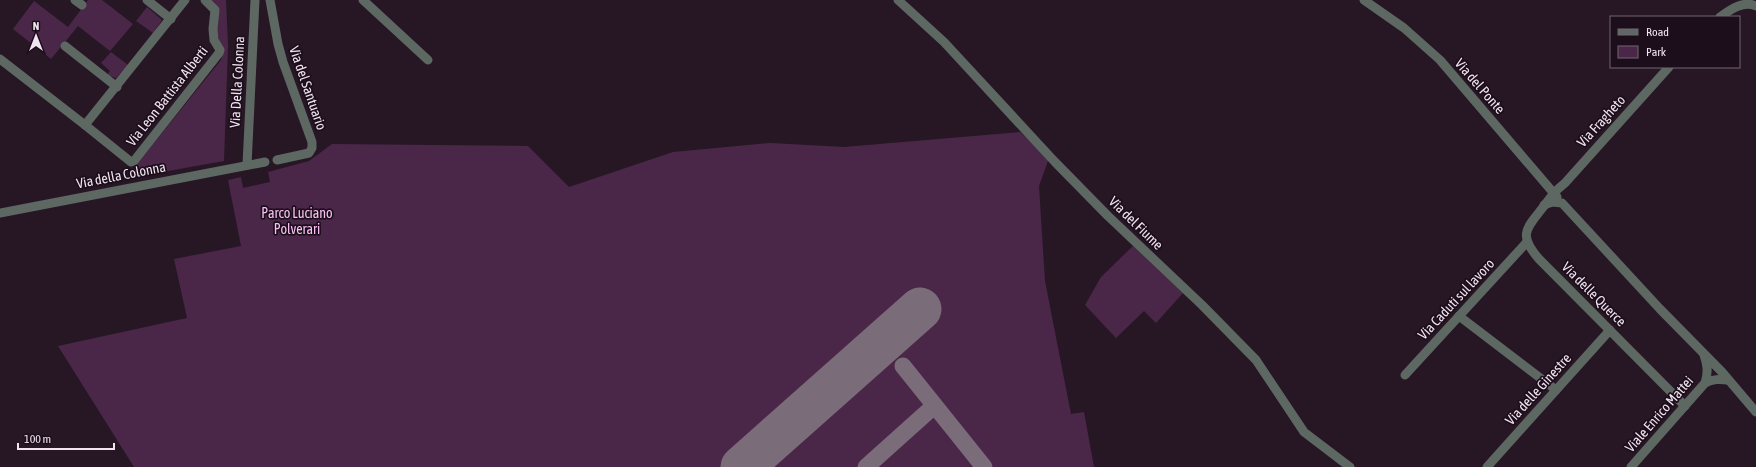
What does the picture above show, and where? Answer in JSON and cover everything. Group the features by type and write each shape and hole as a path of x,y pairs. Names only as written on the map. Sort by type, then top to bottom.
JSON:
{"street":[{"path":"147,0 171,19"},
{"path":"0,59 85,125 117,87 185,0"},
{"name":"Via Leon Battista Alberti","path":"85,125 127,160 131,162 134,161 219,53 220,50 214,40 213,29 215,10 205,0"},
{"name":"Via Della Colonna","path":"247,165 255,0"},
{"name":"Via del Santuario","path":"270,0 283,62 312,142 312,148 309,153 277,160"},
{"path":"364,0 428,60"},
{"name":"Via del Fiume","path":"898,0 944,42 1055,162 1108,216 1202,304 1256,360 1304,432 1350,467"},
{"name":"Via del Ponte","path":"1364,0 1404,28 1440,60 1562,203 1704,355 1717,367 1756,412"},
{"path":"1717,16 1734,0"},
{"path":"1721,16 1731,8 1744,5 1756,6"},
{"path":"65,46 117,87"},
{"name":"Via Fragheto","path":"1553,192 1565,183 1668,68"},
{"name":"Via della Colonna","path":"0,213 265,162"},
{"path":"1544,205 1552,202 1562,203 1561,194 1565,183"},
{"path":"1527,242 1527,228 1553,192"},
{"name":"Via Caduti sul lavoro","path":"1405,374 1527,242"},
{"name":"Via delle Querce","path":"1527,242 1539,259 1685,406"},
{"path":"1459,316 1556,390"},
{"name":"Via delle Ginestre","path":"1488,467 1610,330"},
{"name":"Viale Enrico Mattei","path":"1631,467 1705,383 1708,374 1708,365 1704,355"},
{"path":"1705,383 1719,379 1728,380"}],"green space":[{"path":"88,0 102,0 133,24 110,51 78,26 51,59 13,29 34,1 68,27"},
{"path":"201,0 226,0 228,46 224,161 140,176 133,169 221,60 223,51 215,28 213,11"},
{"path":"147,7 162,20 153,33 136,21"},
{"path":"111,52 128,65 116,78 107,75 110,71 101,63"},
{"name":"Parco Luciano Polverari","path":"1020,132 1049,158 1039,186 1045,281 1071,414 1084,412 1094,467 134,467 58,346 187,318 174,259 241,246 228,180 241,177 243,188 270,182 268,172 309,161 332,144 528,146 569,187 673,152 770,143 844,147"},
{"path":"1133,246 1183,293 1156,323 1144,311 1116,338 1085,305 1101,277"}],"taxiway":[{"path":"903,366 984,467"},
{"path":"866,467 934,406"}],"runway":[{"path":"742,467 920,309"}]}
